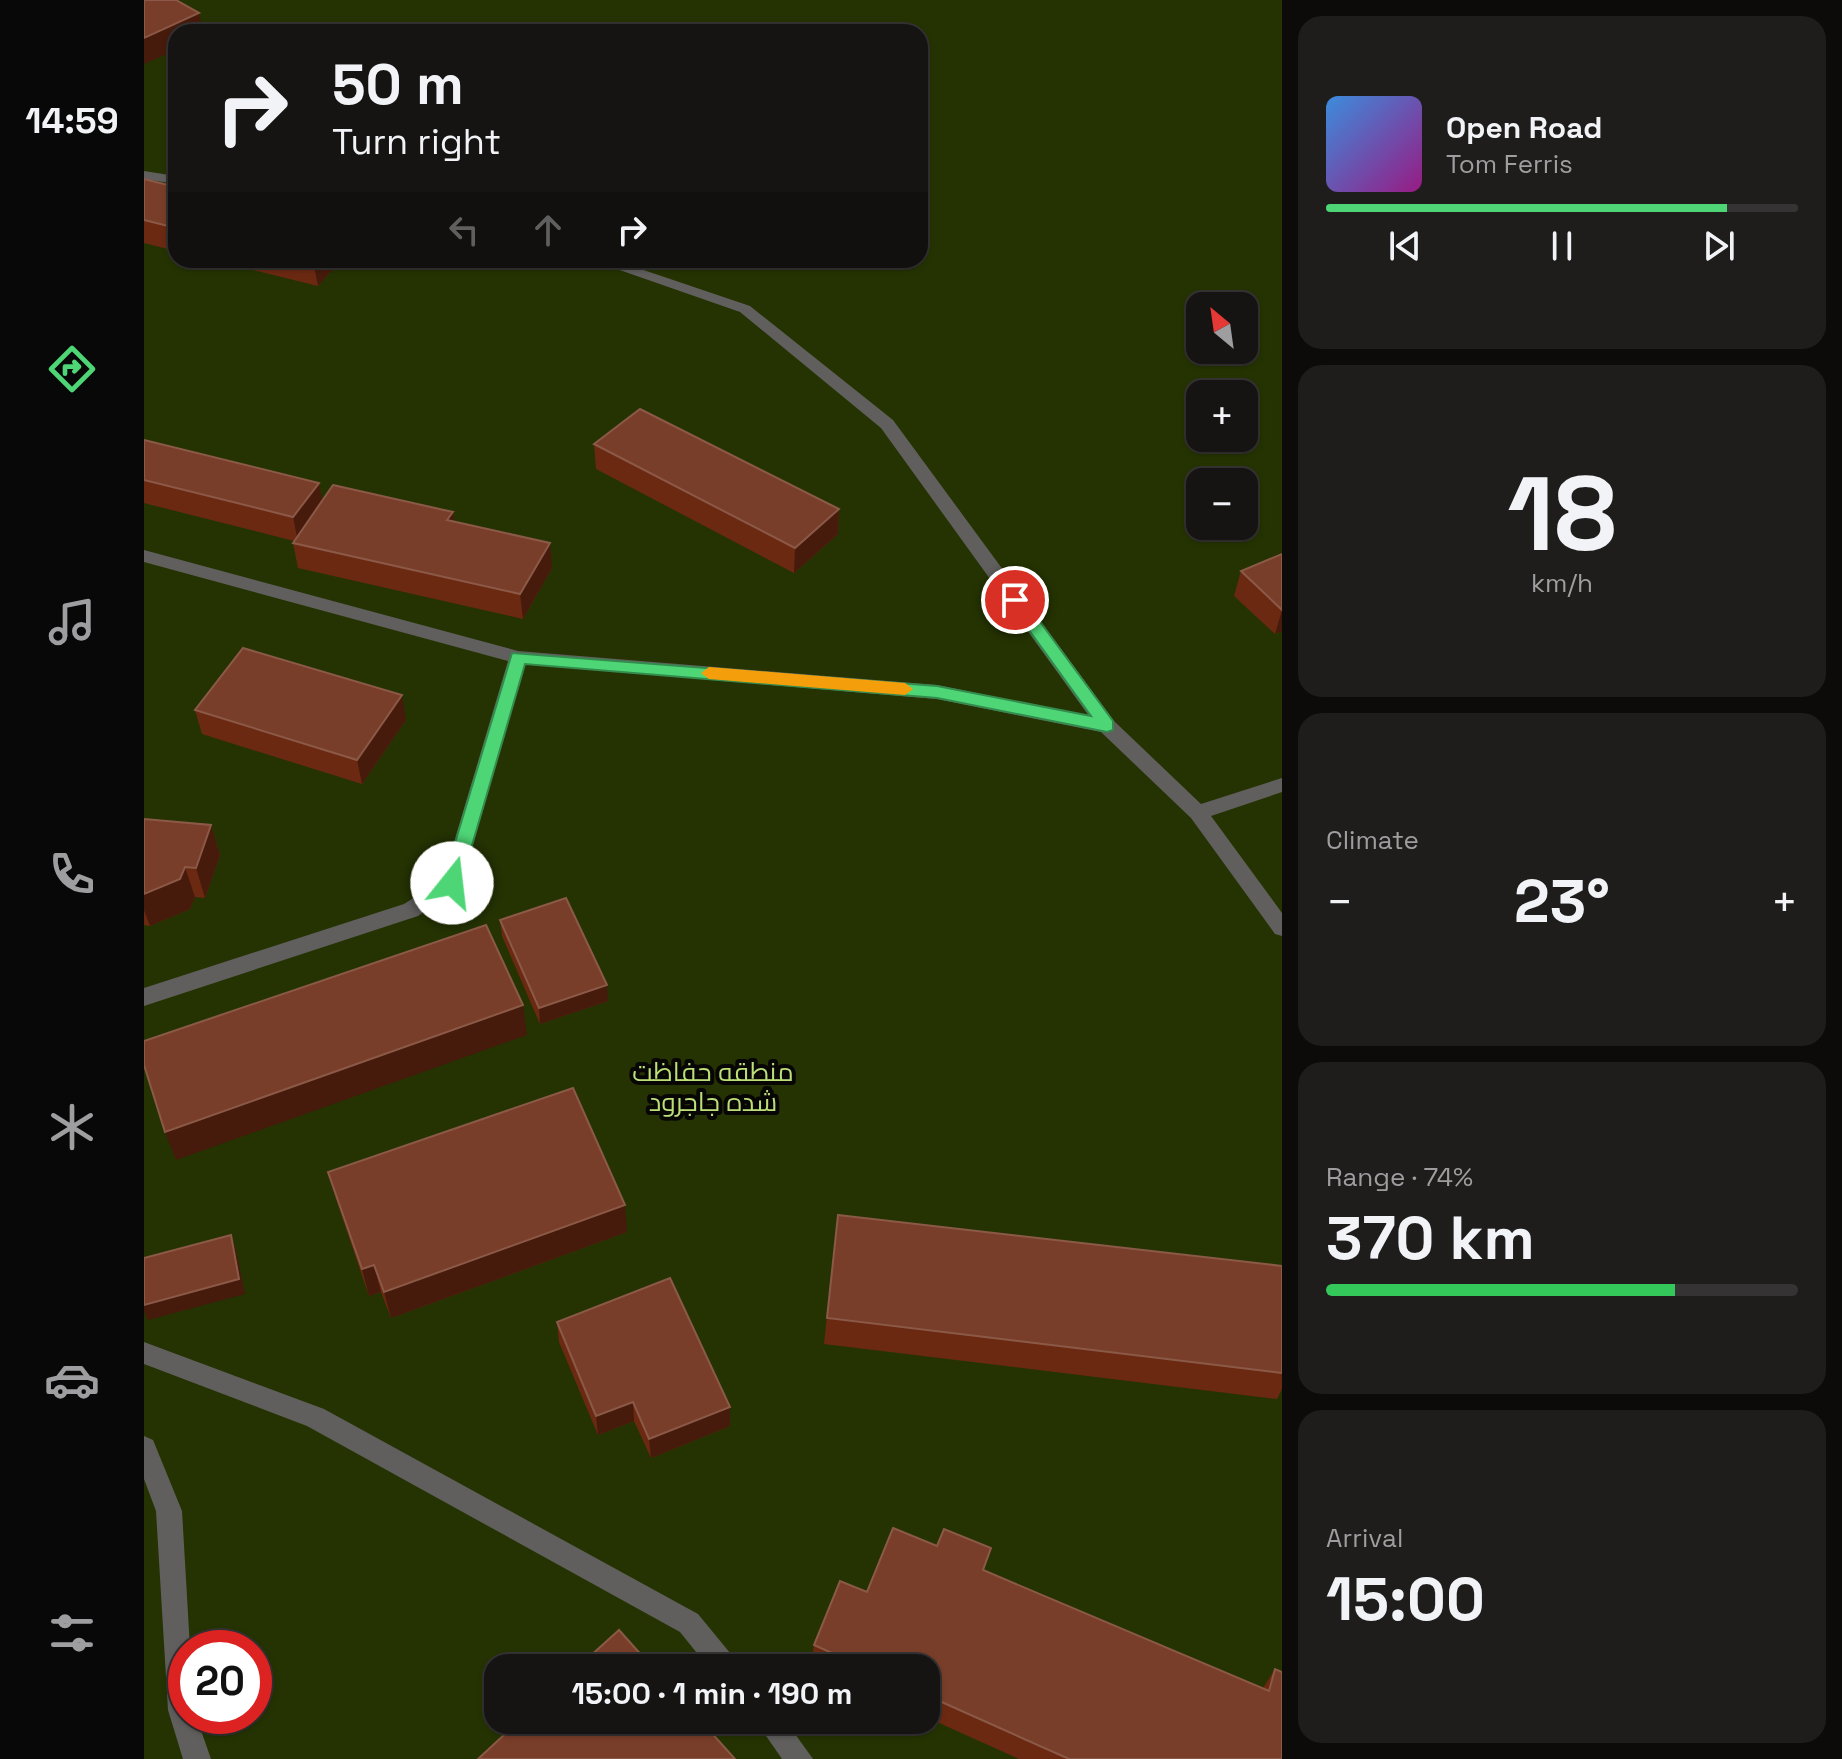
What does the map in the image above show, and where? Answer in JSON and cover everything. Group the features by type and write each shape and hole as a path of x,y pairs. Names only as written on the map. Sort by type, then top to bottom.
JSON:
{"lane":[{"path":"144,175 168,179"},
{"path":"623,268 745,309 887,424 1107,726 1198,813 1282,928"},
{"path":"144,556 518,657 937,692 1107,726"},
{"path":"144,997 411,910 452,883 518,657"},
{"path":"1198,813 1282,785"},
{"path":"144,1353 315,1417 689,1623 714,1654"},
{"path":"144,1448 169,1511 181,1710 197,1759"},
{"path":"779,1734 799,1759"}],"green space":[{"name":"منطقه حفاظت شده جاجرود","path":"144,0 1282,0 1282,1759 144,1759"}],"building":[{"path":"144,0 176,0 199,13 168,24 168,27 144,38"},
{"path":"144,179 168,185 168,226 144,220"},
{"path":"640,409 839,509 795,548 594,444"},
{"path":"144,440 319,483 293,517 144,480"},
{"path":"333,485 453,512 447,520 550,543 520,594 293,543"},
{"path":"1282,554 1282,610 1241,571"},
{"path":"243,648 402,695 357,760 195,710"},
{"path":"144,819 211,825 196,868 185,867 180,879 144,894"},
{"path":"566,898 607,985 539,1008 500,920"},
{"path":"486,925 523,1005 165,1132 144,1065 144,1041"},
{"path":"573,1088 625,1205 384,1292 374,1265 362,1269 328,1172"},
{"path":"838,1215 1282,1266 1282,1373 827,1318"},
{"path":"231,1235 239,1279 144,1305 144,1258"},
{"path":"670,1278 730,1407 649,1439 633,1402 596,1416 557,1322"},
{"path":"893,1528 937,1546 944,1529 991,1548 983,1570 1269,1691 1275,1669 1282,1672 1282,1759 1069,1759 940,1701 940,1654 834,1654 814,1645 840,1581 867,1592"},
{"path":"619,1630 640,1654 592,1654"},
{"path":"505,1734 713,1734 735,1759 478,1759"}],"slow traffic":[{"path":"709,673 905,689"}],"route":[{"path":"452,883 518,657 937,692 1107,726 1015,600"}]}
